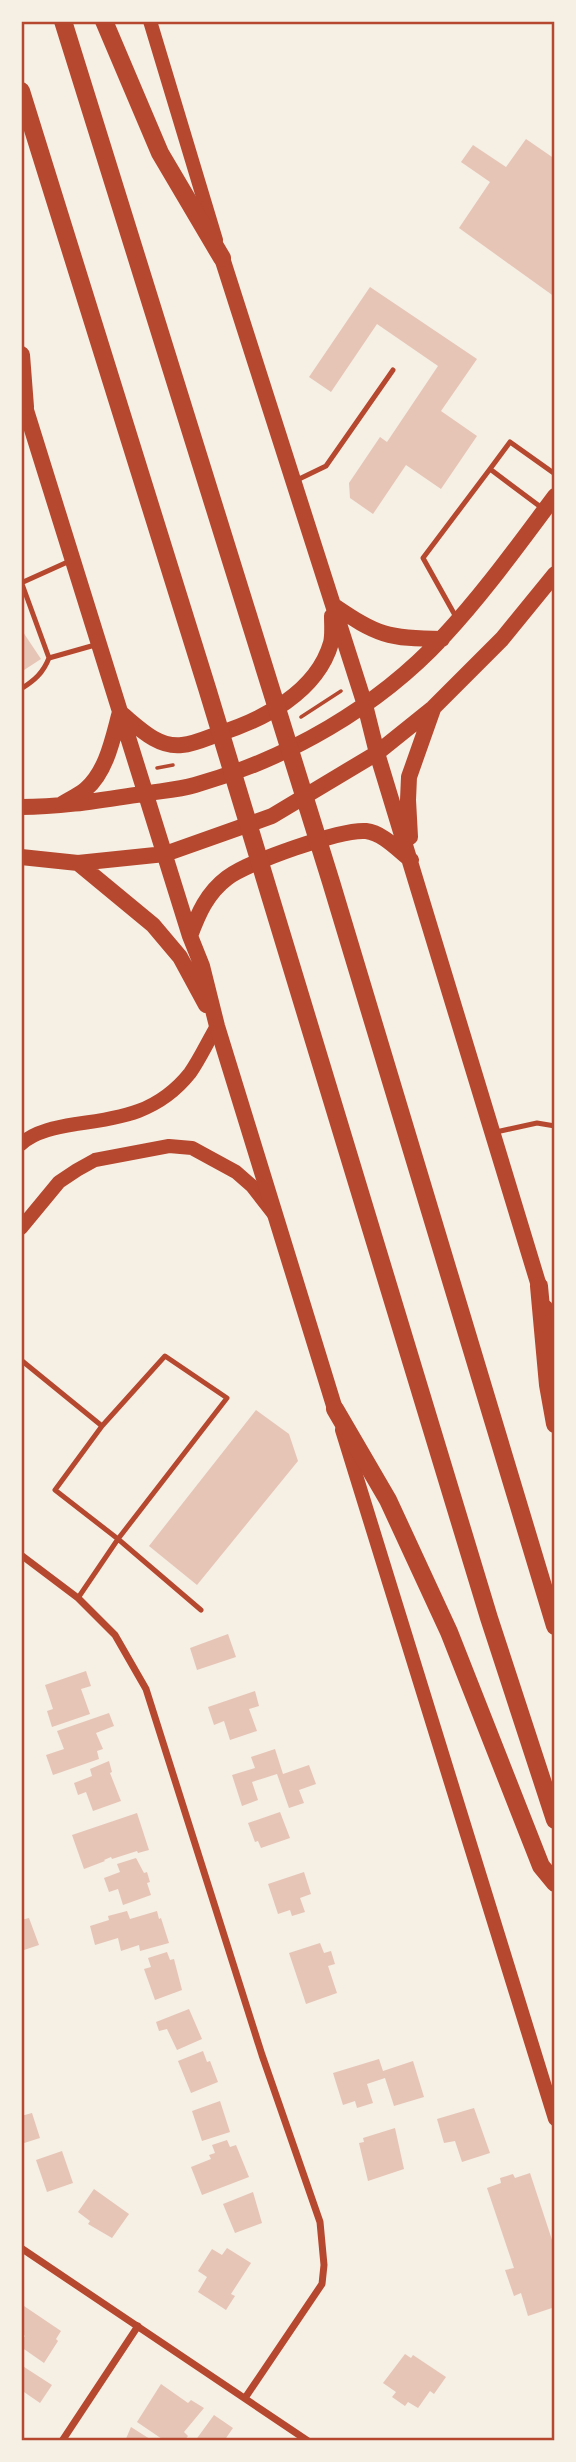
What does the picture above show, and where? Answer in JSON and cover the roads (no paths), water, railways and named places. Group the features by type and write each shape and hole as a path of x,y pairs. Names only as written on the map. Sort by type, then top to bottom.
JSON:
{"highway":[{"path":"64,21 331,882 555,1626"},
{"path":"104,21 160,153 222,258"},
{"path":"21,92 207,688 489,1618 555,1820"},
{"path":"21,355 23,401"},
{"path":"539,1286 548,1385 555,1424"},
{"path":"335,1409 388,1500 449,1632 541,1866 555,1884"}],"main road":[{"path":"150,21 222,258 365,705 377,753 555,1336"},
{"path":"23,401 190,936 202,966 217,1026 555,2119"},
{"path":"21,807 58,807 193,786 253,764 319,735 365,705 442,639 502,567 555,496"},
{"path":"21,857 78,863 165,854 272,816 377,753 433,708 502,639 554,577"},
{"path":"333,605 376,632 401,639 442,639"},
{"path":"120,712 146,735 164,743 182,746 245,726 297,694 315,675 332,641 333,605"},
{"path":"411,860 408,800 410,777 433,708"},
{"path":"58,807 87,788 98,774 108,754 120,712"},
{"path":"190,936 204,902 228,877 281,852 349,832 368,831 380,836 411,860"},
{"path":"78,863 153,925 180,957 217,1026"},
{"path":"21,1144 53,1128 117,1119 153,1107 190,1072 217,1026"},
{"path":"21,1228 59,1182 95,1160 169,1146 192,1148 236,1172 252,1186 278,1220"}],"street":[{"path":"21,1555 78,1598 115,1635 146,1689 262,2055 320,2222 324,2265 322,2284 245,2398"},
{"path":"21,2248 308,2441"},
{"path":"62,2441 138,2326"}],"lane":[{"path":"293,482 326,466 393,370"},
{"path":"458,620 423,558 510,442 555,474"},
{"path":"490,469 544,510"},
{"path":"21,689 44,671 49,657 22,583 72,559"},
{"path":"49,657 99,644"},
{"path":"493,1132 537,1123 555,1126"},
{"path":"78,1598 118,1539 227,1398 165,1356 102,1426 55,1490 118,1539 201,1610"},
{"path":"21,1360 102,1426"}]}
